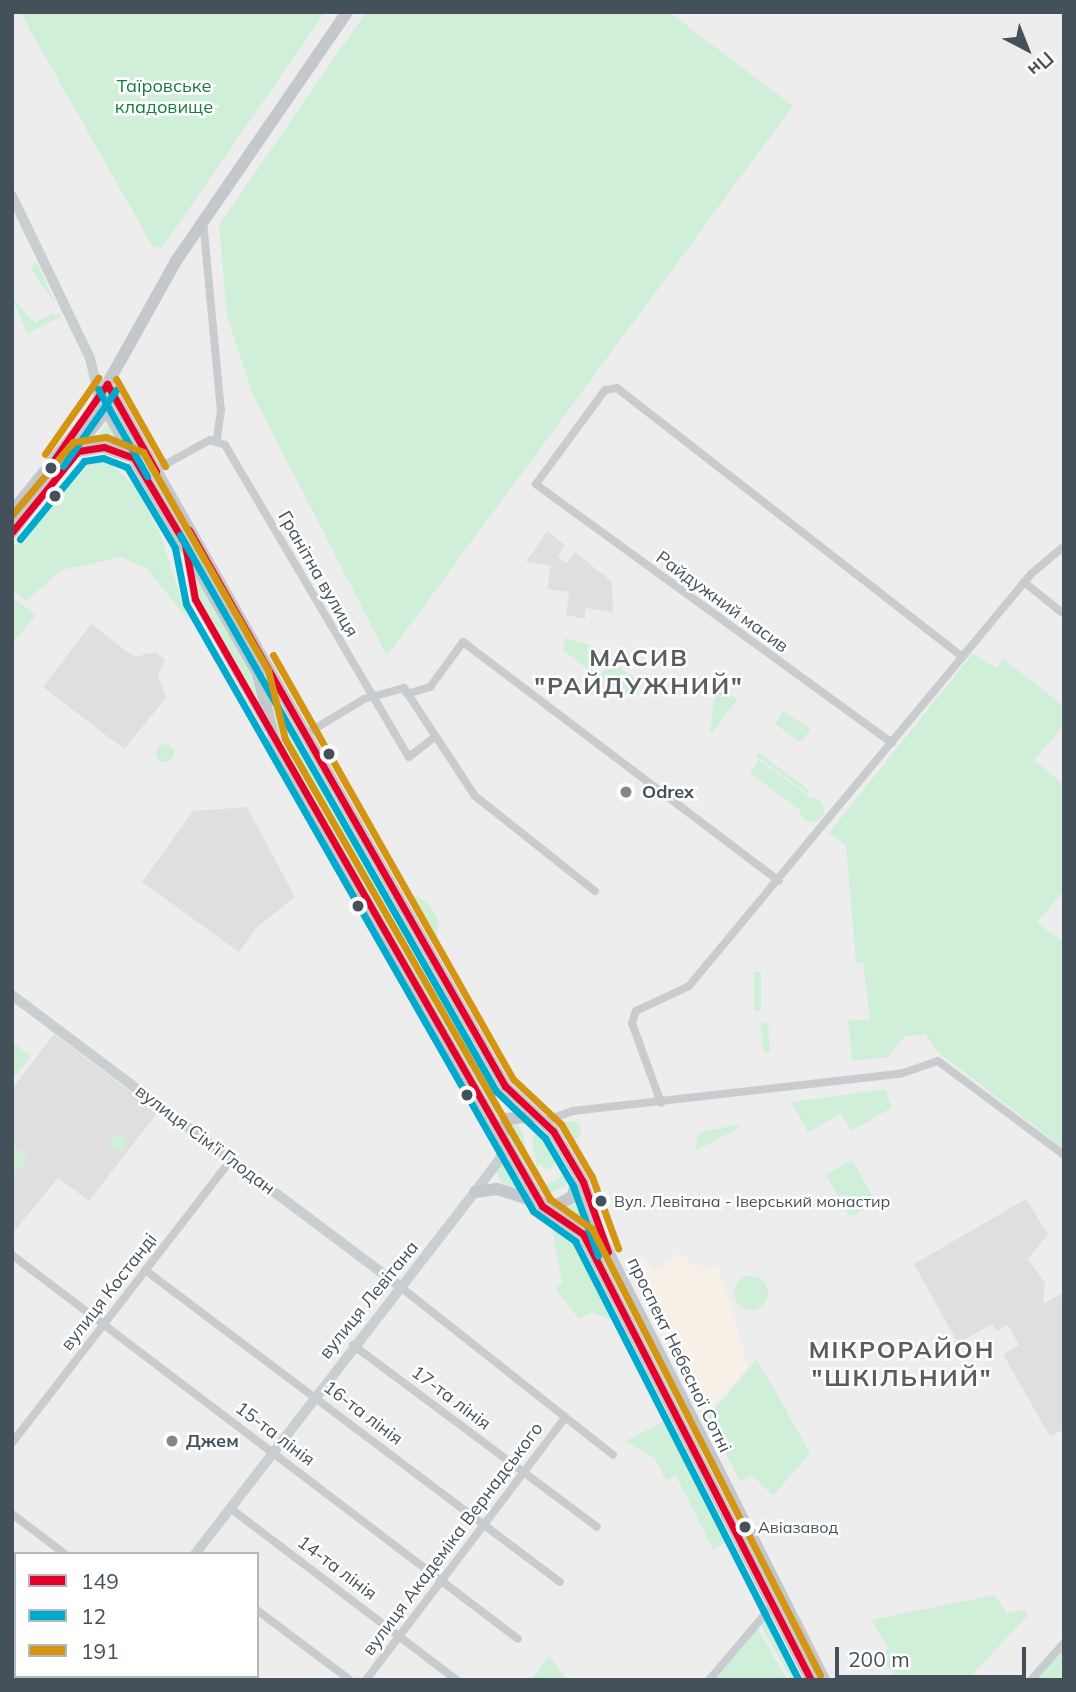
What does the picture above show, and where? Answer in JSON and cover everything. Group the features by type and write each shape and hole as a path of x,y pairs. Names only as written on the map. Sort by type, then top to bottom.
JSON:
{"main road":[{"path":"12,532 107,411 110,389 116,373 203,221 347,12"},
{"name":"проспект Небесної Сотні","path":"12,196 93,365 110,389 505,1086 541,1119 579,1177 599,1234 728,1506 772,1606 811,1680"},
{"name":"проспект Небесної Сотні","path":"93,365 99,397 258,674 275,743 542,1206 583,1234 824,1680"},
{"path":"12,512 99,397 110,389"},
{"path":"78,451 104,447 134,458"},
{"name":"вулиця Сім'ї Глодан","path":"12,995 398,1285"},
{"path":"502,1137 507,1119 541,1119"},
{"name":"вулиця Левітана","path":"197,1552 398,1285 501,1157 502,1137"},
{"path":"475,1192 508,1191 542,1206 564,1204 579,1177"}],"street":[{"path":"155,470 217,439 221,410 203,221"},
{"name":"Райдужний масив","path":"892,743 536,484 605,390 617,388 963,657"},
{"name":"Гранітна вулиця","path":"217,439 409,757 433,738"},
{"path":"185,544 195,599 275,743"},
{"path":"661,1102 632,1023 636,1010 689,986 779,881 1024,582 1064,545"},
{"path":"1024,582 1061,612"},
{"path":"407,694 426,691 463,642 779,881"},
{"path":"306,734 364,699 375,700 404,688 433,738 477,798 595,891"},
{"path":"541,1119 573,1111 900,1074 938,1061 1064,1155"},
{"name":"вулиця Костанді","path":"12,1443 231,1160"},
{"name":"15-та лінія","path":"12,1255 518,1639"},
{"name":"16-та лінія","path":"145,1270 560,1582"},
{"path":"398,1285 613,1455"},
{"name":"17-та лінія","path":"353,1345 597,1527"},
{"name":"вулиця Академіка Вернадського","path":"366,1680 565,1418"},
{"name":"14-та лінія","path":"230,1508 457,1680"},
{"path":"12,1514 62,1552"},
{"path":"709,1680 772,1606"},
{"path":"259,1612 350,1680"},
{"path":"1031,1680 1064,1643"}],"shaded area":[{"path":"547,531 565,545 558,557 567,563 575,552 612,582 613,612 585,608 585,619 566,615 569,592 547,589 551,566 526,562"},
{"path":"91,624 134,657 156,652 165,660 158,675 166,698 124,749 43,687"},
{"path":"247,807 295,897 256,928 239,952 142,882 193,811"},
{"path":"54,1034 158,1112 89,1201 58,1178 12,1234 12,1089"},
{"path":"1026,1199 1048,1234 1028,1259 1045,1283 1043,1304 1064,1292 1064,1429 1050,1437 1003,1354 1019,1345 1008,1325 997,1331 992,1324 958,1343 914,1264"},
{"path":"680,1252 701,1272 718,1265 748,1366 704,1418 628,1264 643,1256 655,1271"}],"green space":[{"name":"Таїровське кладовище","path":"20,12 325,12 162,248 153,247"},
{"path":"366,12 669,12 793,106 387,656 252,393 227,316 219,225"},
{"path":"34,262 39,267 56,305 31,270"},
{"path":"12,297 35,323 52,313 62,316 27,334"},
{"path":"118,417 449,996 497,1086 496,1116 283,746 257,665"},
{"path":"107,424 109,427 121,447 90,444"},
{"path":"95,460 108,461 135,487 161,536 188,620 148,569 121,557 62,570 26,601 12,590 12,549 69,481"},
{"path":"192,568 249,663 261,708 199,598"},
{"path":"12,597 36,615 12,644"},
{"path":"565,638 591,645 589,655 601,658 591,672 563,650"},
{"path":"973,653 996,668 1003,659 1064,706 1064,726 1034,760 1064,785 1064,890 1037,923 1064,942 1064,1149 938,1052 925,1034 904,1037 889,1057 852,1061 848,1021 870,1019 863,963 856,963 846,846 829,833"},
{"path":"611,661 638,681 627,696 600,675"},
{"path":"717,681 737,700 712,733 710,731"},
{"path":"784,711 810,729 801,742 775,724"},
{"path":"165,744 171,747 174,753 171,759 165,762 159,759 156,753 159,747"},
{"path":"759,753 810,791 808,794 756,756"},
{"path":"759,760 809,796 800,809 750,773"},
{"path":"812,798 823,805 824,810 817,821 812,822 801,815 800,810 807,799"},
{"path":"404,890 427,902 439,920 436,942"},
{"path":"754,972 761,972 761,1011 754,1011"},
{"path":"760,1022 768,1024 770,1051 764,1053"},
{"path":"12,1042 31,1056 12,1080"},
{"path":"886,1089 891,1108 852,1131 841,1114 808,1132 791,1102"},
{"path":"571,1121 578,1124 581,1131 578,1138 571,1141 564,1138 561,1131 564,1124"},
{"path":"517,1122 524,1136 526,1164 507,1134 506,1127"},
{"path":"739,1124 739,1128 695,1151 698,1133"},
{"path":"539,1129 559,1159 547,1170 538,1164 538,1174 532,1139"},
{"path":"118,1135 124,1137 124,1149 118,1151 112,1149 110,1143 112,1137"},
{"path":"12,1144 29,1157 17,1173 12,1170"},
{"path":"507,1156 529,1196 502,1183 496,1170"},
{"path":"852,1160 876,1202 850,1217 826,1175"},
{"path":"567,1173 566,1186 544,1196 539,1189"},
{"path":"579,1193 588,1226 584,1228 558,1210"},
{"path":"552,1229 575,1246 614,1322 593,1312 579,1319 555,1288 562,1283"},
{"path":"592,1232 726,1501 590,1233"},
{"path":"751,1276 763,1281 768,1293 763,1305 751,1310 739,1305 734,1293 739,1281"},
{"path":"625,1328 660,1398 658,1401 621,1329"},
{"path":"757,1359 810,1453 773,1496 752,1475 740,1481 707,1418"},
{"path":"664,1407 732,1540 729,1541 661,1408"},
{"path":"664,1421 725,1543 713,1549 676,1476 666,1480 655,1459 626,1441"},
{"path":"995,1595 1007,1614 1025,1609 1028,1615 967,1680 899,1680 879,1657 889,1648 871,1620"},
{"path":"768,1617 802,1680 792,1680 758,1620"},
{"path":"755,1624 787,1680 713,1680"},
{"path":"1064,1648 1064,1680 1035,1680"},
{"path":"549,1655 567,1680 531,1680"}],"transit line":[{"name":"191","path":"45,454 98,378"},
{"name":"191","path":"116,379 165,466"},
{"name":"149","path":"107,384 156,471"},
{"name":"149","path":"54,460 107,384"},
{"name":"12","path":"98,389 147,476"},
{"name":"12","path":"63,466 116,390"},
{"name":"191","path":"12,515 73,442 106,437 143,452 268,670 285,739 550,1199 592,1229 820,1675"},
{"name":"149","path":"12,532 78,451 104,447 134,458 185,544 195,599 542,1206 583,1234 811,1680"},
{"name":"12","path":"20,539 84,461 103,458 127,467 175,548 186,604 533,1211 575,1241 799,1680"},
{"name":"149","path":"189,530 505,1086 553,1131 583,1182 608,1252"},
{"name":"12","path":"180,535 496,1091 545,1138 573,1186 598,1256"},
{"name":"191","path":"273,655 513,1079 561,1124 592,1177 618,1248"}],"place":[{"name":"Odrex","path":"626,792"},
{"name":"Вул. Левітана - Іверський монастир","path":"601,1201"},
{"name":"Джем","path":"172,1441"},
{"name":"Авіазавод","path":"745,1527"}],"district":[{"name":"МАСИВ \"РАЙДУЖНИЙ\"","path":"639,672"},
{"name":"МІКРОРАЙОН \"ШКІЛЬНИЙ\"","path":"902,1364"}]}
